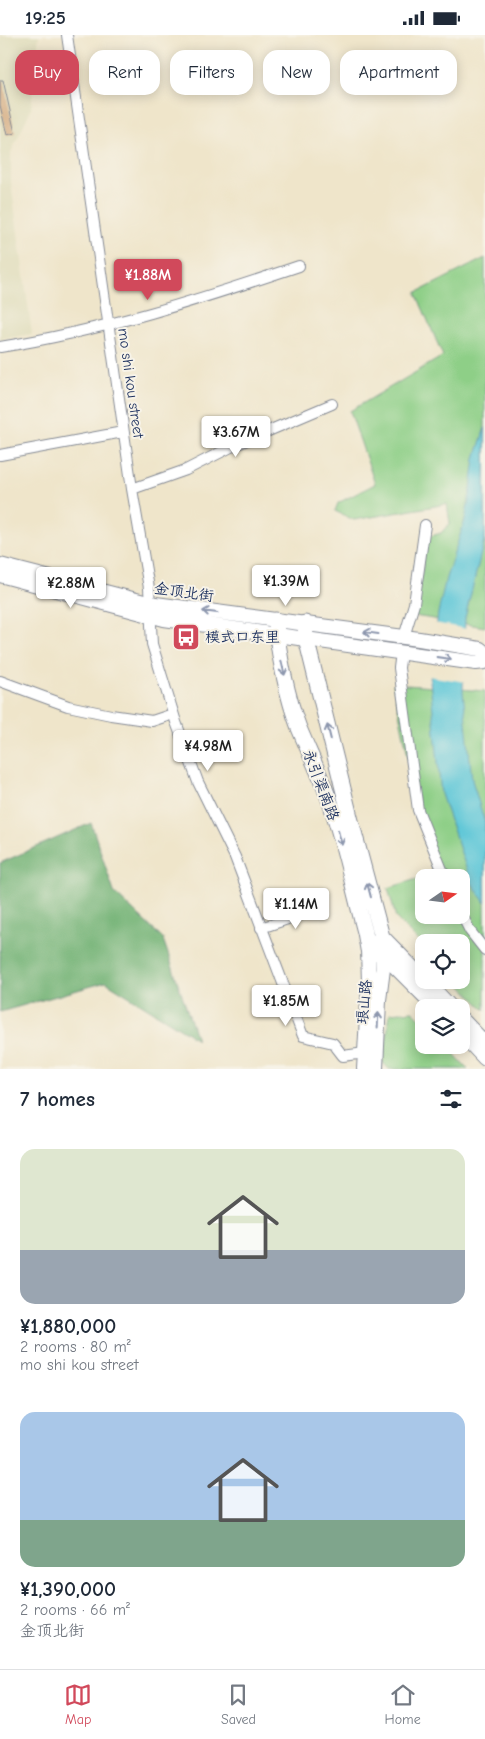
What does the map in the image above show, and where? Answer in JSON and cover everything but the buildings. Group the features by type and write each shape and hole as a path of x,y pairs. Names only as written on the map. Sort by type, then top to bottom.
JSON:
{"main road":[{"name":"金顶北街","path":"0,565 149,610"},
{"name":"金顶北街","path":"0,575 149,610 305,631 420,639 471,647 480,649 485,653"},
{"name":"永引渠南路","path":"276,627 290,697 298,726 320,775 336,821 365,932 375,952"},
{"name":"金顶北街","path":"305,631 401,652 471,662 485,661"},
{"name":"永引渠南路","path":"305,631 350,817 382,937 415,971"},
{"path":"382,937 375,952 427,999"},
{"name":"琅山路","path":"364,1069 369,983 375,952"},
{"name":"琅山路","path":"375,952 376,1069"},
{"name":"永引渠南路","path":"433,989 442,999"},
{"path":"470,1028 485,1044"},
{"path":"470,1042 485,1058"}],"street":[{"name":"mo shi kou street","path":"67,35 123,432 149,588 149,610"},
{"path":"0,347 43,340 184,304 299,266"},
{"path":"132,489 186,470 233,446 332,404"},
{"path":"0,455 123,432"},
{"path":"404,637 414,604 425,525"},
{"path":"149,610 152,644 173,714 198,782 235,857 303,1036 333,1043 343,1056 365,1053"},
{"path":"401,652 398,668 418,811 442,869"},
{"path":"0,681 68,706 111,715 152,721 173,714"},
{"path":"261,928 323,907"},
{"path":"466,924 485,950"}],"shaded area":[{"path":"0,35 39,35 37,50 15,50 15,95 33,95 31,109 11,152 11,183 32,334 0,339"}],"green space":[{"path":"485,258 485,627 414,616 428,537 441,533 450,523 447,504 354,520 335,511 338,503 375,484 350,411 443,356 416,293"},
{"path":"393,684 485,691 485,1010 465,989 470,989 470,934 415,934 415,938 396,918 388,888 415,880 415,924 470,924 470,869 432,869"},
{"path":"91,823 114,892 163,939 197,1039 106,982 0,1012 0,863"},
{"path":"413,1011 415,1013 415,1054 454,1054 468,1069 389,1069 383,1063 390,1013"}],"water":[{"path":"485,428 485,537 465,618 463,692 472,780 485,823 485,903 471,882 470,869 467,869 441,794 430,680 438,613 446,578 465,520 475,458"}],"pier":[{"path":"434,623 467,629 466,682 428,676"}],"place":[{"name":"模式口东里","path":"186,637"}]}
